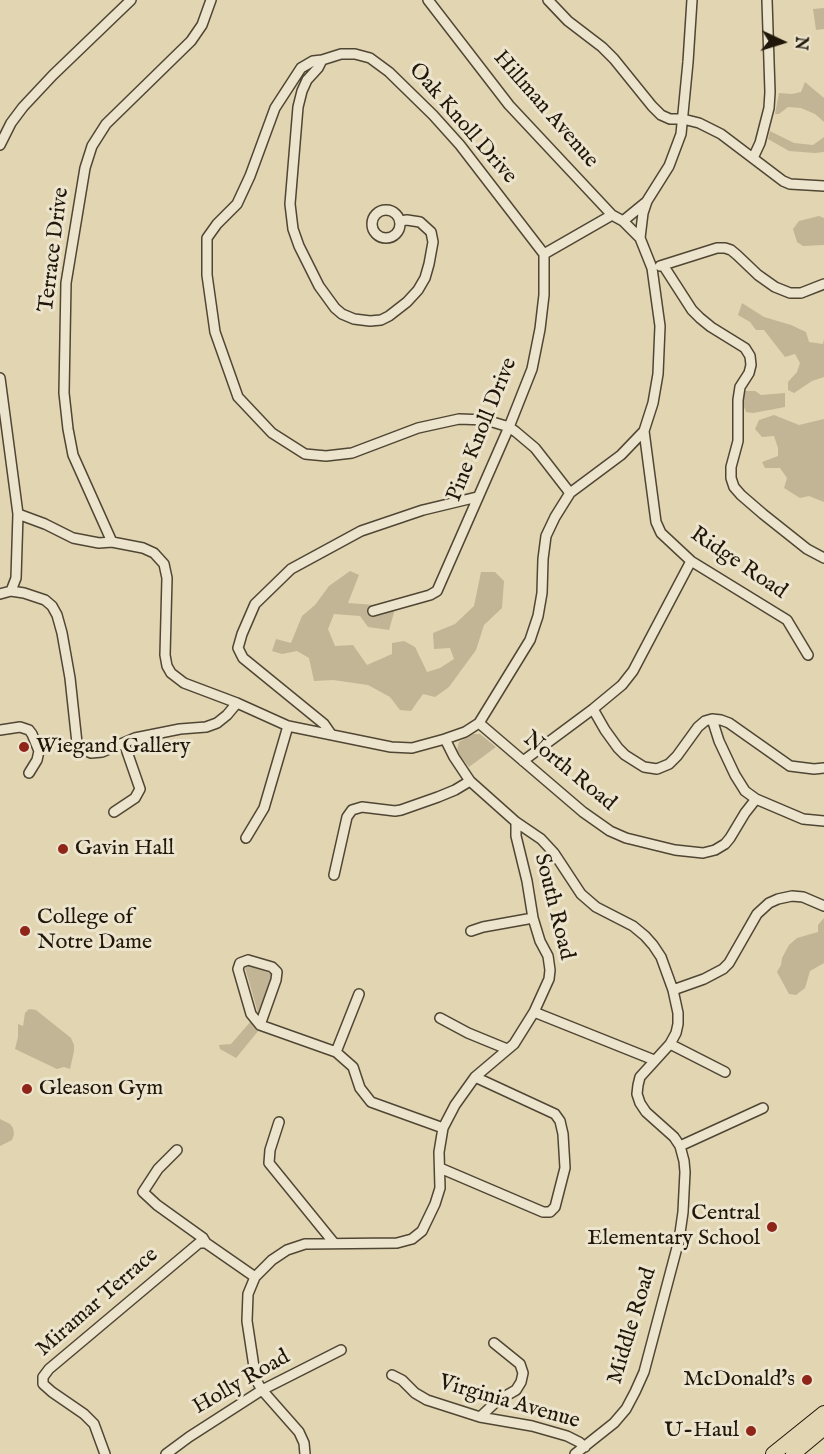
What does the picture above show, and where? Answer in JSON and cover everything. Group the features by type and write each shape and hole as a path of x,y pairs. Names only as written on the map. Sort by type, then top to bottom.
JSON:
{"main road":[{"path":"773,1454 824,1413"},
{"path":"793,1454 824,1428"}],"street":[{"path":"0,145 11,123 23,107 131,0"},
{"name":"Terrace Drive","path":"112,542 73,455 64,393 66,283 85,168 92,146 106,124 197,33 210,0"},
{"name":"Hillman Avenue","path":"428,0 509,105 612,215 623,221 640,238"},
{"path":"548,0 568,21 614,59 651,106 662,115 670,119 683,118 699,123 721,134 783,181 790,184 824,186"},
{"path":"18,514 73,538 99,543 112,542 143,548 154,553 164,564 167,578 165,655 167,666 171,674 184,682 288,726 390,747 412,748 445,740 479,723 530,640 538,616 542,592 546,536 555,517 570,493 628,448 644,431 653,403 658,374 659,314 652,268 640,238 647,201 669,166 681,134 692,0"},
{"path":"753,158 760,143 769,108 767,0"},
{"name":"Oak Knoll Drive","path":"509,427 486,420 459,419 418,428 352,453 326,456 305,454 272,433 238,397 215,332 207,275 207,238 237,204 275,108 301,68 313,61 341,54 355,54 370,58 389,72 433,115 460,145 544,254"},
{"path":"322,60 307,80 298,107 290,204 293,229 299,246 319,286 342,314 354,319 381,320 407,302 418,290 425,278 433,242 430,232 420,222 400,221"},
{"path":"623,221 647,201"},
{"path":"544,254 612,215"},
{"path":"652,268 717,248 725,248 731,250 758,275 790,293 801,293 824,284"},
{"name":"Pine Knoll Drive","path":"374,610 430,595 437,591 532,369 544,296 544,254"},
{"path":"663,265 692,310 711,327 745,348 750,356 749,373 740,387 738,400 738,441 731,467 734,487 763,514 807,549 824,558"},
{"path":"0,378 18,514 16,579 11,591"},
{"path":"509,427 535,448 570,493"},
{"name":"Ridge Road","path":"644,431 656,522 661,533 692,561 787,620 808,656"},
{"path":"628,448 646,454"},
{"path":"331,734 324,724 243,658 238,648 255,604 291,569 361,531 423,510 477,497"},
{"path":"523,761 622,685 633,671 692,561"},
{"path":"0,594 11,591 45,600 57,615 70,678 77,743 82,749 91,753 102,752 135,738 206,727 227,715 237,703"},
{"path":"593,708 618,748 644,767 657,769 669,764 698,727 712,719 729,723 790,766 824,768"},
{"path":"712,719 719,741 745,791 756,799 803,819 824,821"},
{"name":"North Road","path":"479,723 583,812 610,831 626,838 675,850 703,853 720,847 730,838 756,799"},
{"path":"246,838 264,808 288,726"},
{"path":"0,730 20,727 29,730 32,734 39,751 37,760 29,773"},
{"path":"445,740 470,781 516,822 541,839 554,853 580,894 596,907 633,926 645,936 661,957 673,990 678,1024 670,1044 640,1077 637,1094 646,1112 674,1137 680,1146 763,1108"},
{"path":"114,812 135,798 141,789 124,743"},
{"path":"334,875 347,817 352,810 362,807 400,810 447,793 470,781"},
{"name":"South Road","path":"255,1277 272,1260 287,1250 305,1244 397,1243 412,1239 422,1231 440,1188 439,1152 443,1128 455,1105 475,1077 514,1044 534,1012 549,978 548,956 540,941 533,918 516,836 516,822"},
{"path":"673,990 704,979 723,969 729,963 756,914 769,903 792,896 803,897 824,906"},
{"path":"471,931 533,918"},
{"path":"260,1025 277,972 272,967 248,960 240,963 238,969 251,1014 260,1025 336,1052 353,1067 360,1088 371,1102 443,1128"},
{"path":"336,1052 359,994"},
{"path":"534,1012 654,1060"},
{"path":"440,1018 507,1050"},
{"path":"670,1044 725,1072"},
{"path":"441,1168 543,1212 550,1212 555,1207 565,1168 560,1121 555,1114 475,1077"},
{"path":"279,1122 270,1150 269,1163 334,1243"},
{"name":"Middle Road","path":"575,1454 614,1423 626,1409 644,1372 681,1228 685,1172 680,1146"},
{"path":"177,1150 158,1169 142,1192 206,1243 255,1277 248,1294 247,1321 256,1380 299,1432 304,1443 305,1454"},
{"name":"Miramar Terrace","path":"105,1454 94,1424 43,1384 43,1377 49,1369 173,1264 199,1243 206,1243"},
{"path":"480,1417 497,1401 516,1390 523,1373 520,1364 494,1343"},
{"name":"Holly Road","path":"166,1454 262,1390 341,1350"},
{"name":"Virginia Avenue","path":"392,1376 402,1380 415,1393 428,1401 480,1417 532,1426 567,1436 585,1447"}],"shaded area":[{"path":"824,8 824,29 816,30 813,9"},
{"path":"805,82 824,98 824,122 815,114 801,108 788,107 779,114 775,114 779,93 801,92"},
{"path":"770,131 794,143 813,145 824,137 824,152 789,151 768,139"},
{"path":"819,216 824,218 824,245 803,246 797,242 793,229 799,221"},
{"path":"742,303 764,317 806,332 809,342 823,344 824,339 824,377 812,381 794,393 788,390 788,382 797,372 800,363 795,354 785,357 764,330 756,330 750,322 738,315"},
{"path":"744,391 755,391 761,395 785,393 785,407 753,413 746,412 743,404"},
{"path":"774,415 799,425 824,419 824,502 809,496 800,498 784,488 787,478 780,468 765,468 762,462 778,456 778,448 774,436 762,437 755,429 759,420"},
{"path":"350,571 359,575 348,603 375,605 388,602 395,609 389,630 368,627 360,616 334,614 328,629 335,646 353,645 367,665 392,654 392,643 404,641 415,647 427,672 440,668 454,659 450,648 434,649 433,633 455,624 474,606 481,572 495,572 504,581 502,608 484,625 476,650 449,687 435,697 423,694 411,711 400,710 390,697 368,685 333,680 314,681 309,658 297,651 282,654 272,651 276,639 291,643 302,616 315,605 329,586"},
{"path":"473,734 480,734 496,747 469,767 457,752 459,742"},
{"path":"824,918 824,963 810,971 805,988 796,995 789,994 777,972 782,958 789,945 797,938 818,932 818,925"},
{"path":"244,964 275,975 259,1030 236,1058 220,1049 219,1045 231,1044 258,1013"},
{"path":"29,1009 36,1010 71,1038 74,1051 70,1069 64,1067 57,1069 15,1049 18,1024 23,1026 25,1013"},
{"path":"0,1119 10,1124 14,1134 12,1140 0,1146"}],"place":[{"name":"Wiegand Gallery","path":"24,747"},
{"name":"Gavin Hall","path":"63,849"},
{"name":"College of Notre Dame","path":"25,931"},
{"name":"Gleason Gym","path":"27,1089"},
{"name":"Central Elementary School","path":"772,1227"},
{"name":"McDonald's","path":"807,1380"},
{"name":"U-Haul","path":"751,1431"}]}
